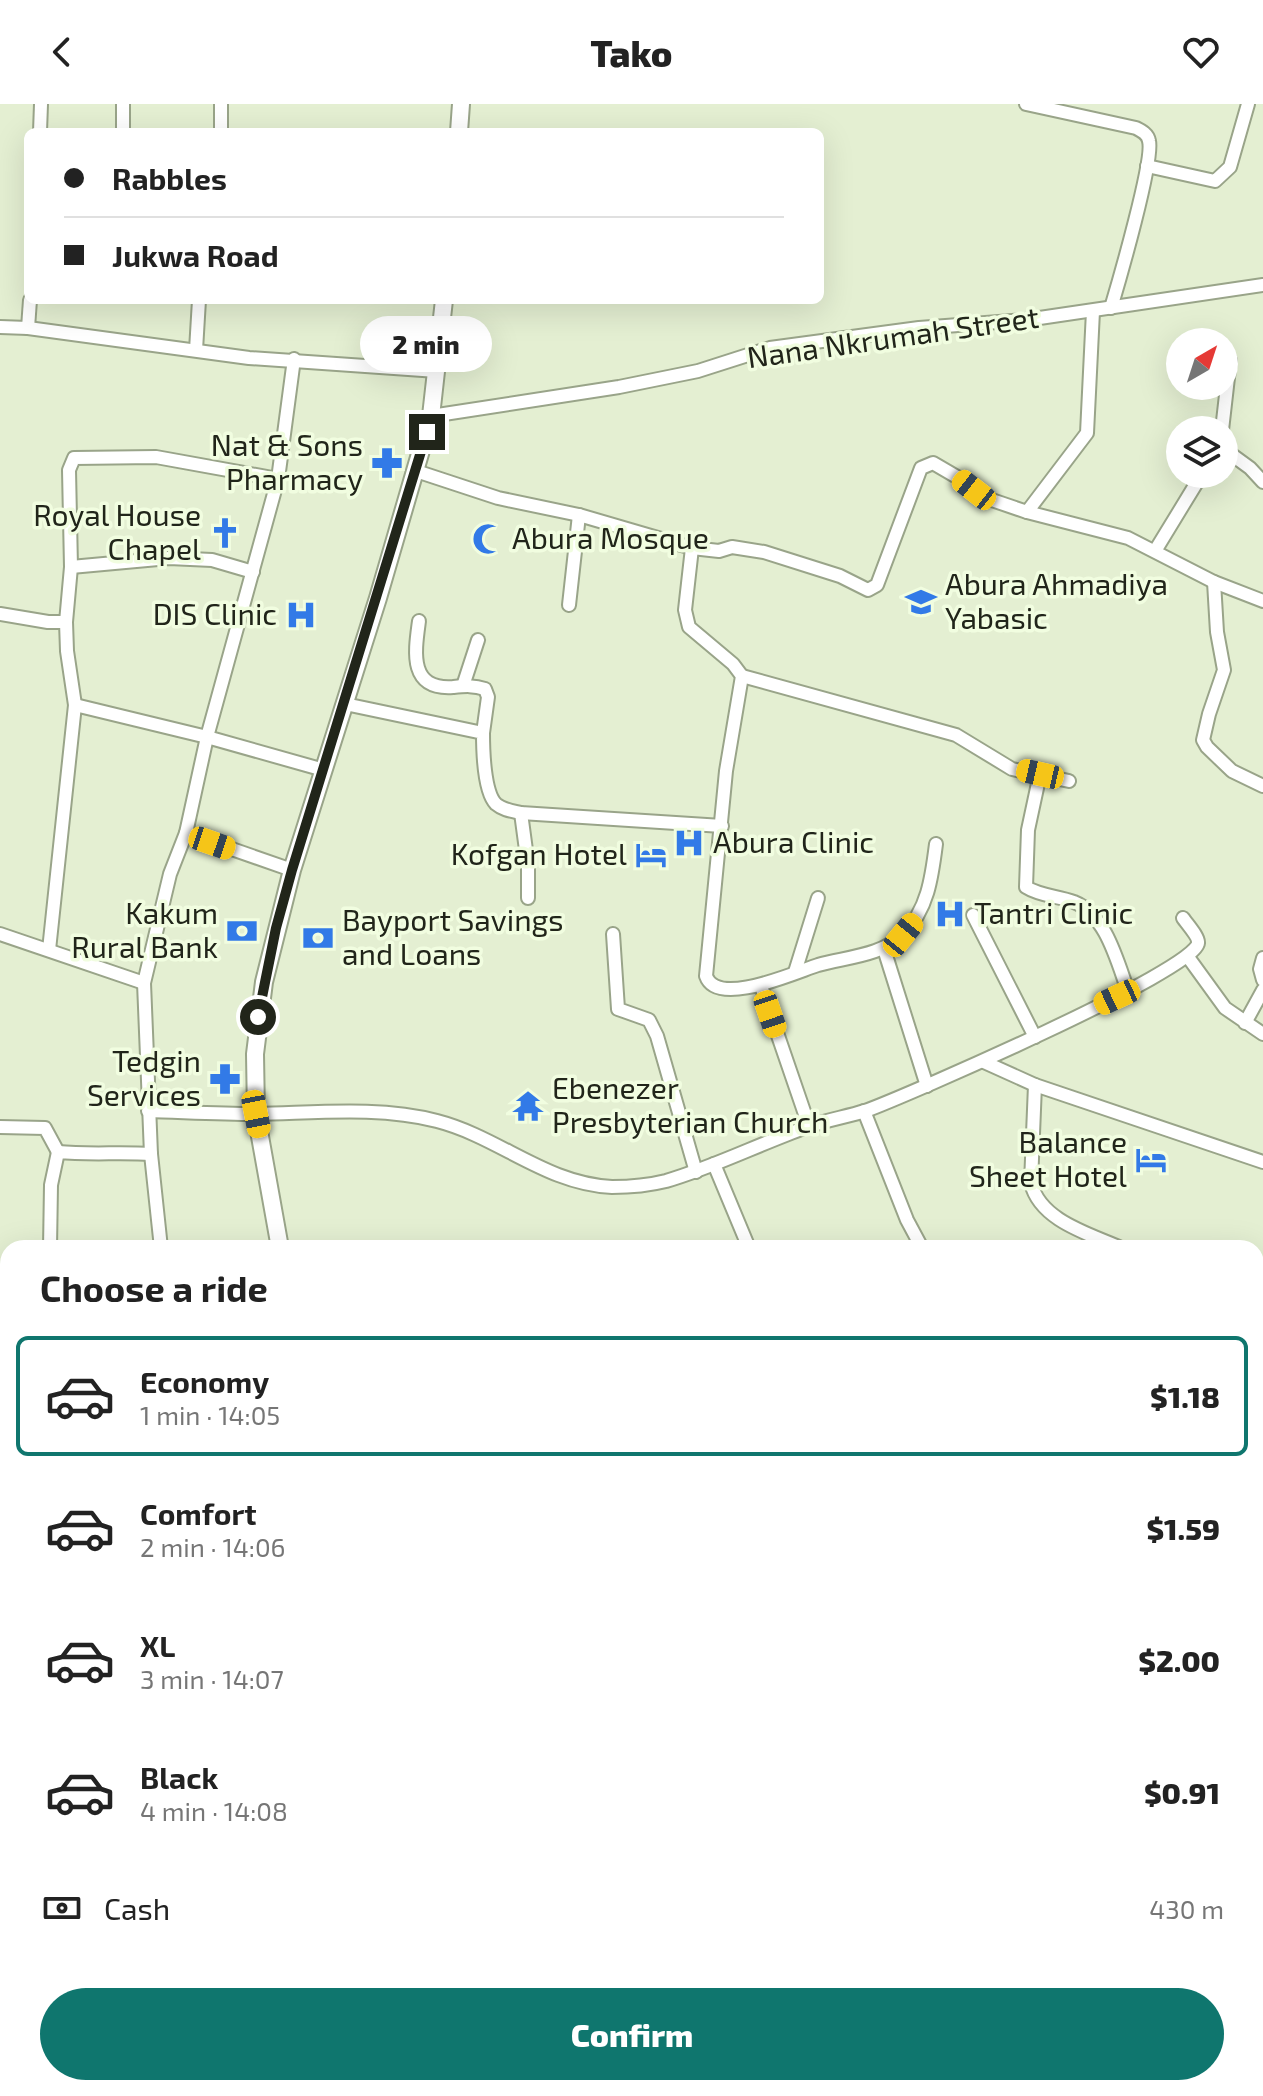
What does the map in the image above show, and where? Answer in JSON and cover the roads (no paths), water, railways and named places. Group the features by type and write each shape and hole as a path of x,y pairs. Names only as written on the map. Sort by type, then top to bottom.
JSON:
{"main road":[{"path":"459,128 461,104"},
{"path":"279,1240 256,1114 258,1017 276,928 292,870 431,416 444,304"}],"street":[{"path":"40,128 41,104"},
{"path":"123,104 123,128"},
{"path":"221,104 221,128"},
{"path":"1026,104 1136,128 1145,133 1150,141 1147,166 1111,308"},
{"path":"1147,166 1215,181 1230,167 1248,104"},
{"name":"Nana Nkrumah Street","path":"431,416 619,387 698,371 770,348 919,328 1026,320 1263,285"},
{"path":"28,328 30,304"},
{"path":"196,350 199,304"},
{"path":"1027,512 1087,433 1093,311"},
{"path":"0,327 28,328 249,358 437,371"},
{"path":"160,1240 148,1111 144,983 170,874 186,833 207,737 278,479 294,359"},
{"path":"49,950 75,705 66,622 71,567 69,470 74,458 156,457 278,479"},
{"path":"1238,459 1263,482"},
{"path":"416,471 498,498 579,515 692,548 719,551 732,547 764,552 840,576 868,590 877,585 921,468 933,463 986,498 1128,538 1214,582 1263,601"},
{"path":"1155,551 1193,488"},
{"path":"569,605 579,515"},
{"path":"692,548 686,619 689,627 733,664 742,676 956,735 1012,769 1069,781"},
{"path":"71,567 169,558 212,560 253,572"},
{"path":"1214,582 1217,632 1224,670 1203,740 1232,771 1263,786"},
{"path":"0,614 66,622"},
{"path":"419,621 414,656 420,676 433,686 485,689 488,697 483,733 488,790 500,807 521,813 722,826"},
{"path":"463,686 478,640"},
{"path":"742,676 730,744 706,976 708,983 727,989 761,986 795,972 884,949 903,935 923,904 932,880 936,844"},
{"path":"345,704 483,733"},
{"path":"75,705 324,770"},
{"path":"1040,774 1028,830 1026,887 1061,897 1086,909 1102,929 1128,991"},
{"path":"521,813 528,865 528,898"},
{"path":"186,833 292,870"},
{"path":"795,972 818,898"},
{"path":"973,915 1035,1037"},
{"path":"148,1111 256,1114 318,1111 424,1118 463,1129 533,1166 578,1183 614,1187 662,1182 696,1172 809,1126 864,1111 927,1086 984,1062 1128,991 1188,957 1199,943 1183,918"},
{"path":"0,934 144,983"},
{"path":"613,934 618,1009 649,1020 657,1036 696,1172"},
{"path":"884,949 927,1086"},
{"path":"1188,957 1225,1008 1263,1034"},
{"path":"1263,958 1260,969 1263,980"},
{"path":"761,986 809,1126"},
{"path":"1245,1023 1263,990"},
{"path":"984,1062 1035,1085 1263,1162"},
{"path":"1035,1085 1033,1192 1053,1215 1105,1240"},
{"path":"864,1111 918,1240"},
{"path":"0,1127 45,1128 58,1152 51,1185 50,1240"},
{"path":"58,1152 151,1154"},
{"path":"714,1164 746,1240"}],"place":[{"name":"Nat & Sons Pharmacy","path":"387,463"},
{"name":"Royal House Chapel","path":"225,533"},
{"name":"Abura Mosque","path":"488,539"},
{"name":"Abura Ahmadiya Yabasic","path":"921,602"},
{"name":"DIS Clinic","path":"301,615"},
{"name":"Abura Clinic","path":"689,843"},
{"name":"Kofgan Hotel","path":"651,855"},
{"name":"Tantri Clinic","path":"950,914"},
{"name":"Kakum Rural Bank","path":"242,931"},
{"name":"Bayport Savings and Loans","path":"318,938"},
{"name":"Tedgin Services","path":"225,1079"},
{"name":"Ebenezer Presbyterian Church","path":"528,1106"},
{"name":"Balance Sheet Hotel","path":"1151,1160"}]}
